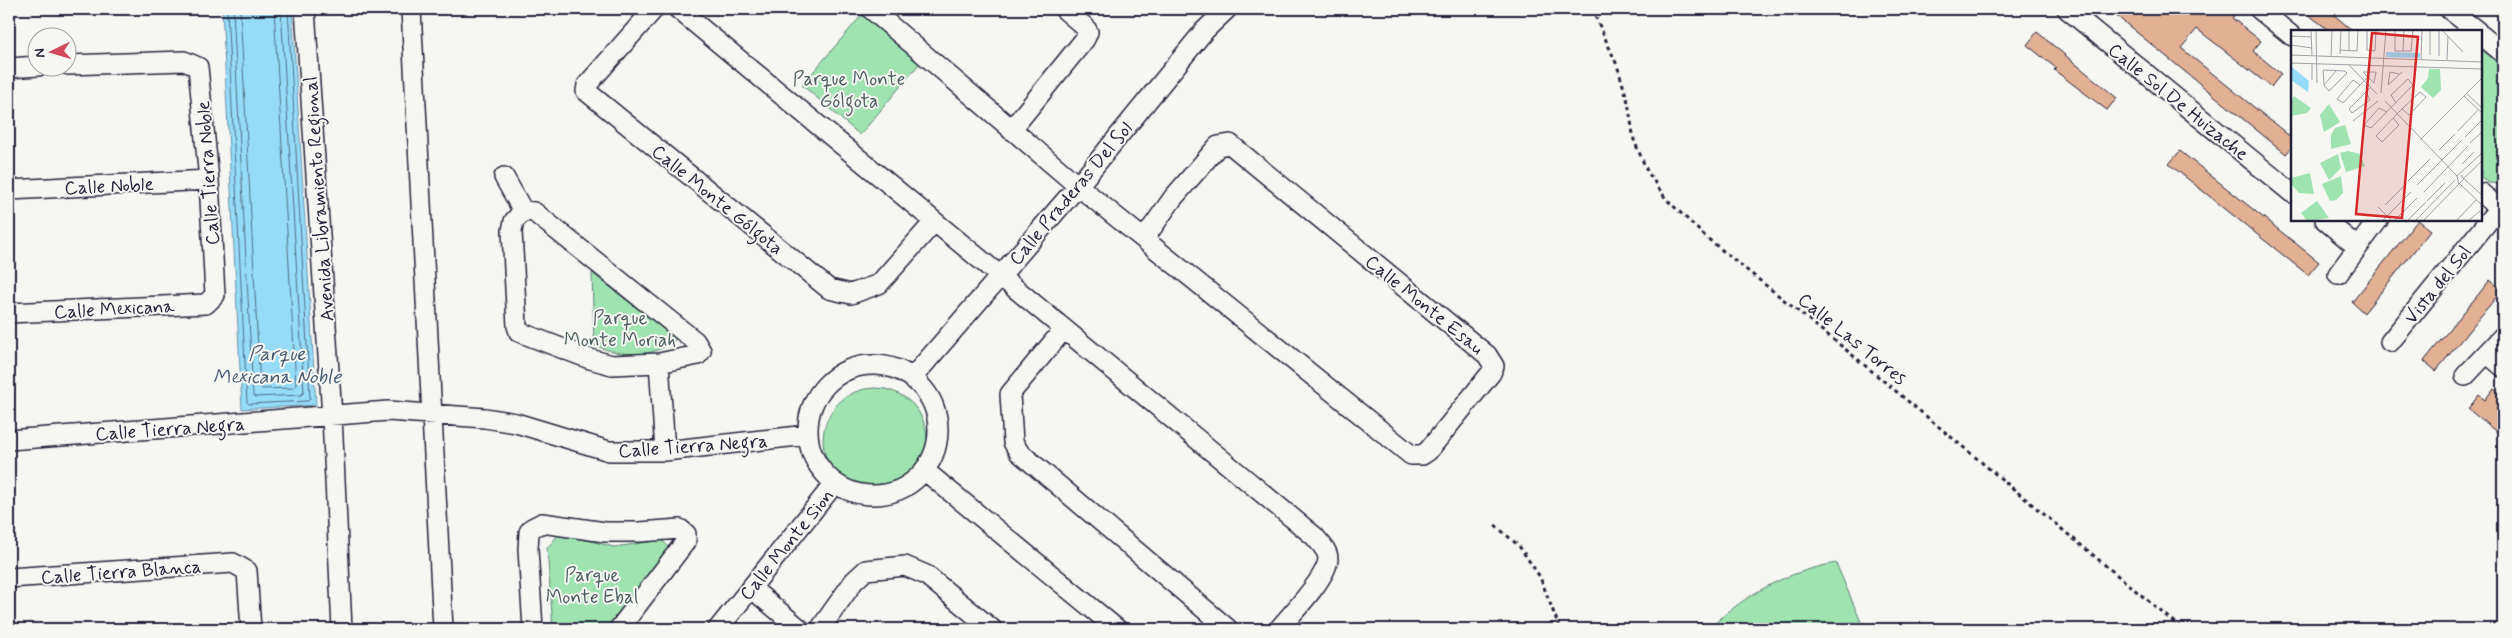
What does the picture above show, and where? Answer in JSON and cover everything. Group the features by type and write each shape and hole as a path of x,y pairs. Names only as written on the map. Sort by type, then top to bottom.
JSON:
{"street":[{"name":"Avenida Libramiento Regional","path":"305,9 332,416 342,629"},
{"path":"411,9 443,629"},
{"name":"Calle Monte Gólgota","path":"654,9 587,85 586,91 829,289 851,294 879,284 934,222"},
{"path":"678,9 1314,536 1325,549 1328,559 1325,572 1279,629"},
{"name":"Calle Monte Esau","path":"871,9 1078,186 1411,455 1422,455 1428,451 1491,373 1494,366 1487,355 1230,144 1218,146 1174,198 1144,239"},
{"path":"1011,130 1085,39 1088,32 1085,27 1064,9"},
{"name":"Calle Praderas Del Sol","path":"912,378 1078,186 1204,31 1227,9"},
{"name":"Calle Sol De Huizache","path":"2067,9 2291,192"},
{"path":"2259,9 2291,35"},
{"path":"2449,9 2476,30"},
{"path":"2482,36 2503,53"},
{"name":"Calle Tierra Noble","path":"78,65 184,60 198,67 200,72 209,180 215,295"},
{"path":"9,68 28,67"},
{"path":"504,177 523,211"},
{"name":"Calle Noble","path":"9,190 209,180"},
{"path":"2482,193 2502,208"},
{"name":"Vista del Sol","path":"2390,342 2502,208"},
{"path":"523,211 534,212 695,341 701,351 698,355 659,363 612,364 590,359 519,332 517,326 512,231 514,221 523,211"},
{"path":"2326,221 2358,247"},
{"path":"2338,274 2377,221"},
{"name":"Calle Mexicana","path":"9,313 206,304 215,295"},
{"path":"1064,329 1010,394 1013,442 1019,452 1228,629"},
{"path":"2465,376 2488,354 2503,336"},
{"path":"2488,354 2503,367"},
{"path":"659,363 665,451"},
{"path":"872,364 894,368 912,378 927,393 936,413 938,434 934,455 924,470 905,488 884,495 863,496 842,488 825,475 812,457 807,435 809,413 818,394 839,375 851,368 872,364"},
{"name":"Calle Tierra Negra","path":"9,440 372,412 433,414 516,422 609,451 665,451 807,435"},
{"path":"924,470 1117,629"},
{"name":"Calle Monte Sion","path":"718,629 835,483"},
{"path":"533,629 528,549 529,532 532,528 542,523 604,532 680,529 686,534 686,541 619,629"},
{"name":"Calle Tierra Blanca","path":"9,578 234,564 247,571 251,629"},
{"path":"820,629 854,581 866,570 905,566 926,575 992,629"},
{"path":"751,588 800,629"}],"path":[{"name":"Calle Las Torres","path":"1592,9 1617,65 1628,102 1634,140 1647,171 1666,200 1707,238 1850,353 2182,629"},
{"path":"1495,525 1518,546 1540,577 1560,629"}],"green space":[{"name":"Parque Monte Gólgota","path":"867,9 930,51 860,135 802,85"},
{"path":"2482,49 2503,67 2503,181 2501,184 2488,183 2482,178"},
{"name":"Parque Monte Moriah","path":"592,273 676,339 656,350 636,354 616,352 594,345"},
{"path":"875,388 895,392 912,403 923,420 927,440 923,460 912,477 895,488 875,492 855,488 838,477 827,460 823,440 827,420 838,403 855,392"},
{"name":"Parque Monte Ebal","path":"560,533 614,547 662,540 672,551 610,629 553,629 547,548"},
{"path":"1836,563 1864,629 1709,629 1737,605 1767,586 1800,572"}],"water":[{"name":"Parque Mexicana Noble","path":"222,9 292,9 316,405 242,409"}],"building":[{"path":"2108,9 2226,9 2234,16 2232,18 2261,41 2253,51 2281,74 2271,87 2197,29 2181,48 2291,137 2291,148 2286,154"},
{"path":"2301,9 2327,9 2352,30 2329,30"},
{"path":"2037,32 2117,98 2107,110 2054,70 2056,68 2027,45"},
{"path":"2180,151 2319,262 2308,275 2169,164"},
{"path":"2417,221 2431,230 2364,313 2352,302"},
{"path":"2490,280 2502,290 2436,371 2424,361"},
{"path":"2494,388 2503,396 2503,437 2468,409 2479,395 2485,400"}]}
